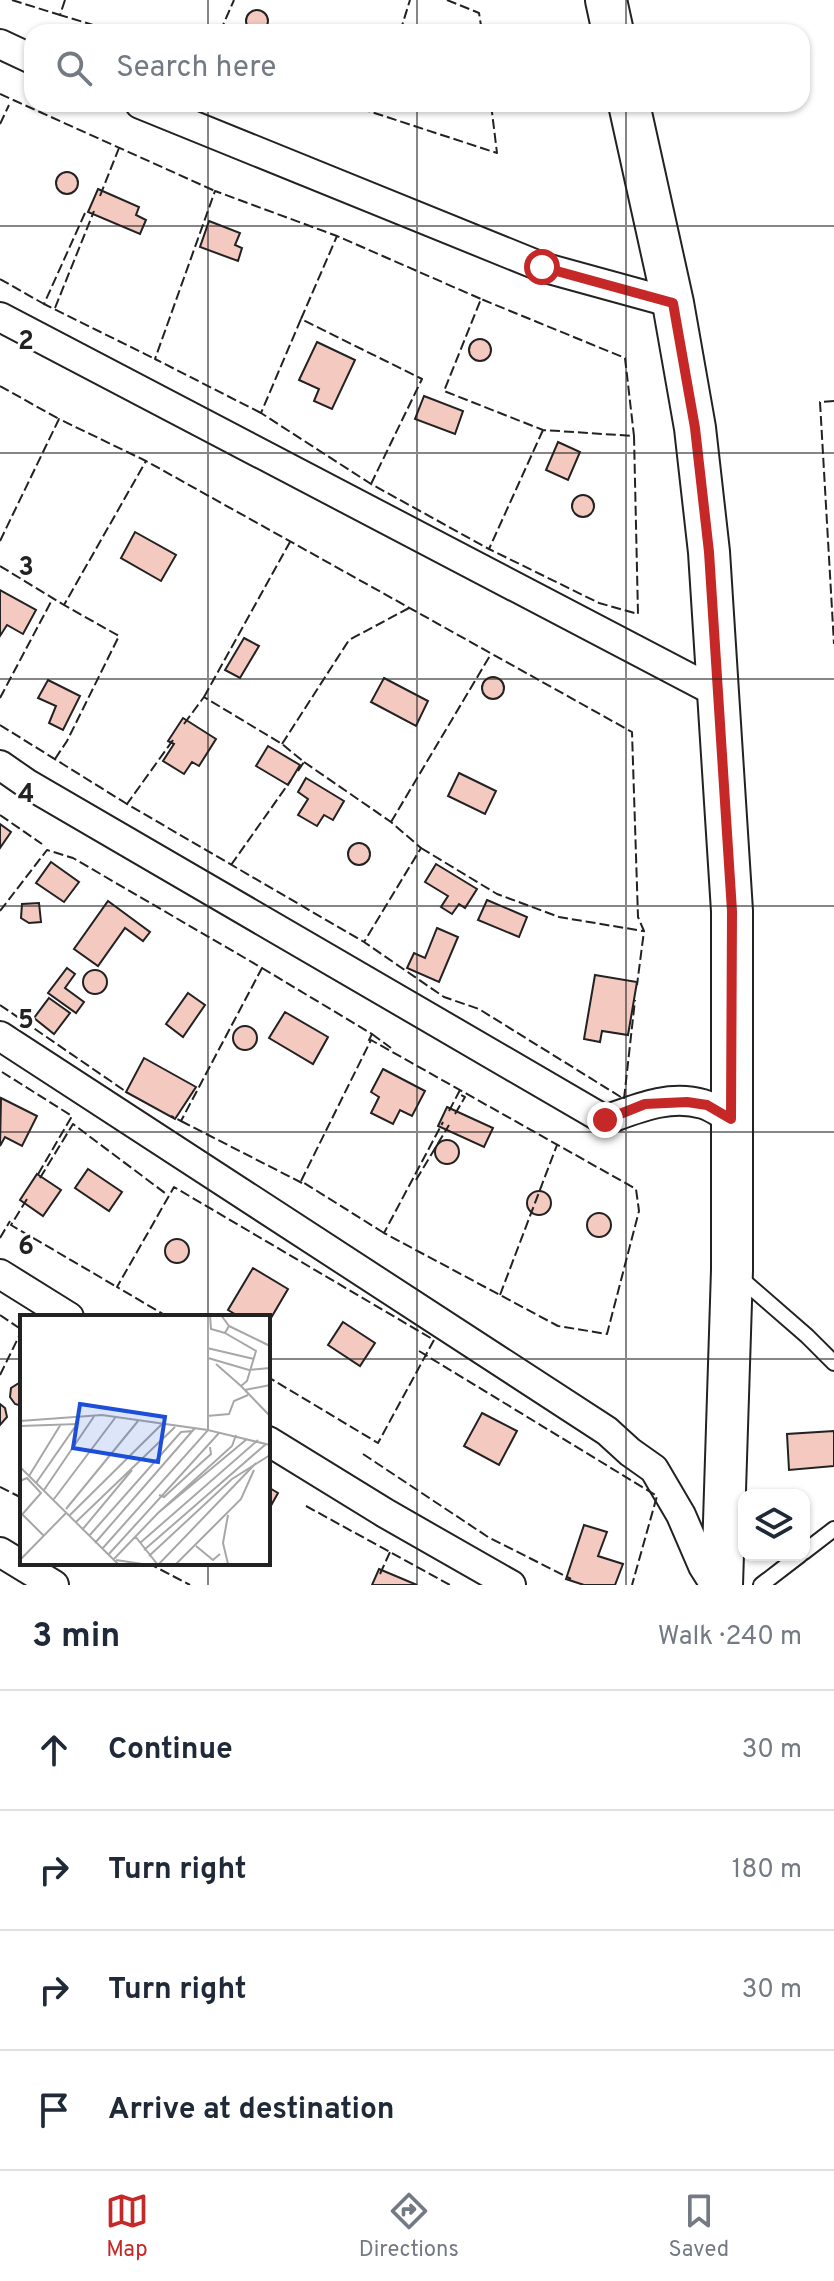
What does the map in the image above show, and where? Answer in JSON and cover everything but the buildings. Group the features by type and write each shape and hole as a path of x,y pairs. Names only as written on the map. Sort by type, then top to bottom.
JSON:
{"main road":[{"path":"606,0 611,24"},
{"path":"631,112 673,303 697,444 709,552 732,911 732,1270 722,1585"}],"street":[{"path":"0,44 24,55"},
{"path":"160,112 542,267 673,303"},
{"path":"0,317 716,692"},
{"path":"0,765 605,1120 645,1104 687,1102 707,1105 731,1119"},
{"path":"0,1036 607,1431 654,1469 681,1515 703,1566 715,1585"},
{"path":"0,1274 66,1315"},
{"path":"270,1442 511,1585"},
{"path":"0,1552 20,1564"},
{"path":"21,1565 54,1585"}],"lane":[{"path":"732,1270 834,1363"},
{"path":"810,1547 834,1529"},
{"path":"761,1585 792,1561"}],"fence":[{"path":"12,0 60,15"},
{"path":"65,0 60,15 90,24"},
{"path":"224,24 234,0"},
{"path":"402,24 410,0"},
{"path":"447,0 479,13 481,24"},
{"path":"0,94 24,105"},
{"path":"0,124 9,105"},
{"path":"40,112 215,191"},
{"path":"371,112 497,153 492,112"},
{"path":"100,196 119,148"},
{"path":"261,413 155,359 215,191 337,236 481,299"},
{"path":"55,308 94,211"},
{"path":"85,213 44,304 155,359"},
{"path":"301,319 337,236"},
{"path":"0,279 44,304"},
{"path":"543,430 489,549 599,603 638,614 634,436 543,430 444,391 481,299 625,358 634,436"},
{"path":"371,484 422,379 301,319 261,413 371,484 489,549"},
{"path":"0,386 59,419"},
{"path":"834,401 820,402 834,644"},
{"path":"0,541 59,419 146,461 632,732 638,917 644,931 637,985"},
{"path":"0,566 64,605 146,461"},
{"path":"204,697 290,542"},
{"path":"0,698 53,598"},
{"path":"55,759 119,636 64,605"},
{"path":"282,744 349,640 409,608"},
{"path":"391,822 491,654"},
{"path":"184,724 204,697 282,744 304,762 298,771"},
{"path":"0,725 127,804"},
{"path":"173,740 127,804 364,942 444,997 479,1009 624,1099 635,1000"},
{"path":"304,762 391,822 421,848 364,942"},
{"path":"231,865 291,780"},
{"path":"0,815 42,844"},
{"path":"421,848 497,894 559,917 643,931"},
{"path":"0,911 47,850 73,858 262,968 181,1121 171,1116"},
{"path":"262,968 372,1034 368,1042"},
{"path":"0,1005 128,1093"},
{"path":"372,1034 391,1048"},
{"path":"384,1233 301,1181 371,1040 636,1189 639,1211 607,1334 558,1326 384,1233 443,1122"},
{"path":"2,1072 72,1116 37,1176"},
{"path":"449,1111 460,1090"},
{"path":"455,1114 465,1097 461,1095"},
{"path":"181,1121 304,1184"},
{"path":"40,1178 73,1124 165,1193"},
{"path":"416,1180 449,1125"},
{"path":"500,1295 557,1145"},
{"path":"165,1315 117,1287 174,1187 434,1340 378,1443 270,1378"},
{"path":"27,1199 11,1225 117,1287"},
{"path":"0,1238 10,1221"},
{"path":"0,1315 20,1329"},
{"path":"0,1375 20,1334"},
{"path":"419,1351 657,1496 632,1585"},
{"path":"363,1454 488,1537 571,1579"},
{"path":"0,1487 20,1497"},
{"path":"306,1506 450,1585"},
{"path":"380,1574 390,1552"},
{"path":"152,1565 190,1585"}],"route":[{"path":"542,267 673,303 695,428 709,552 732,911 731,1119 707,1105 687,1102 645,1104 605,1120"}]}
